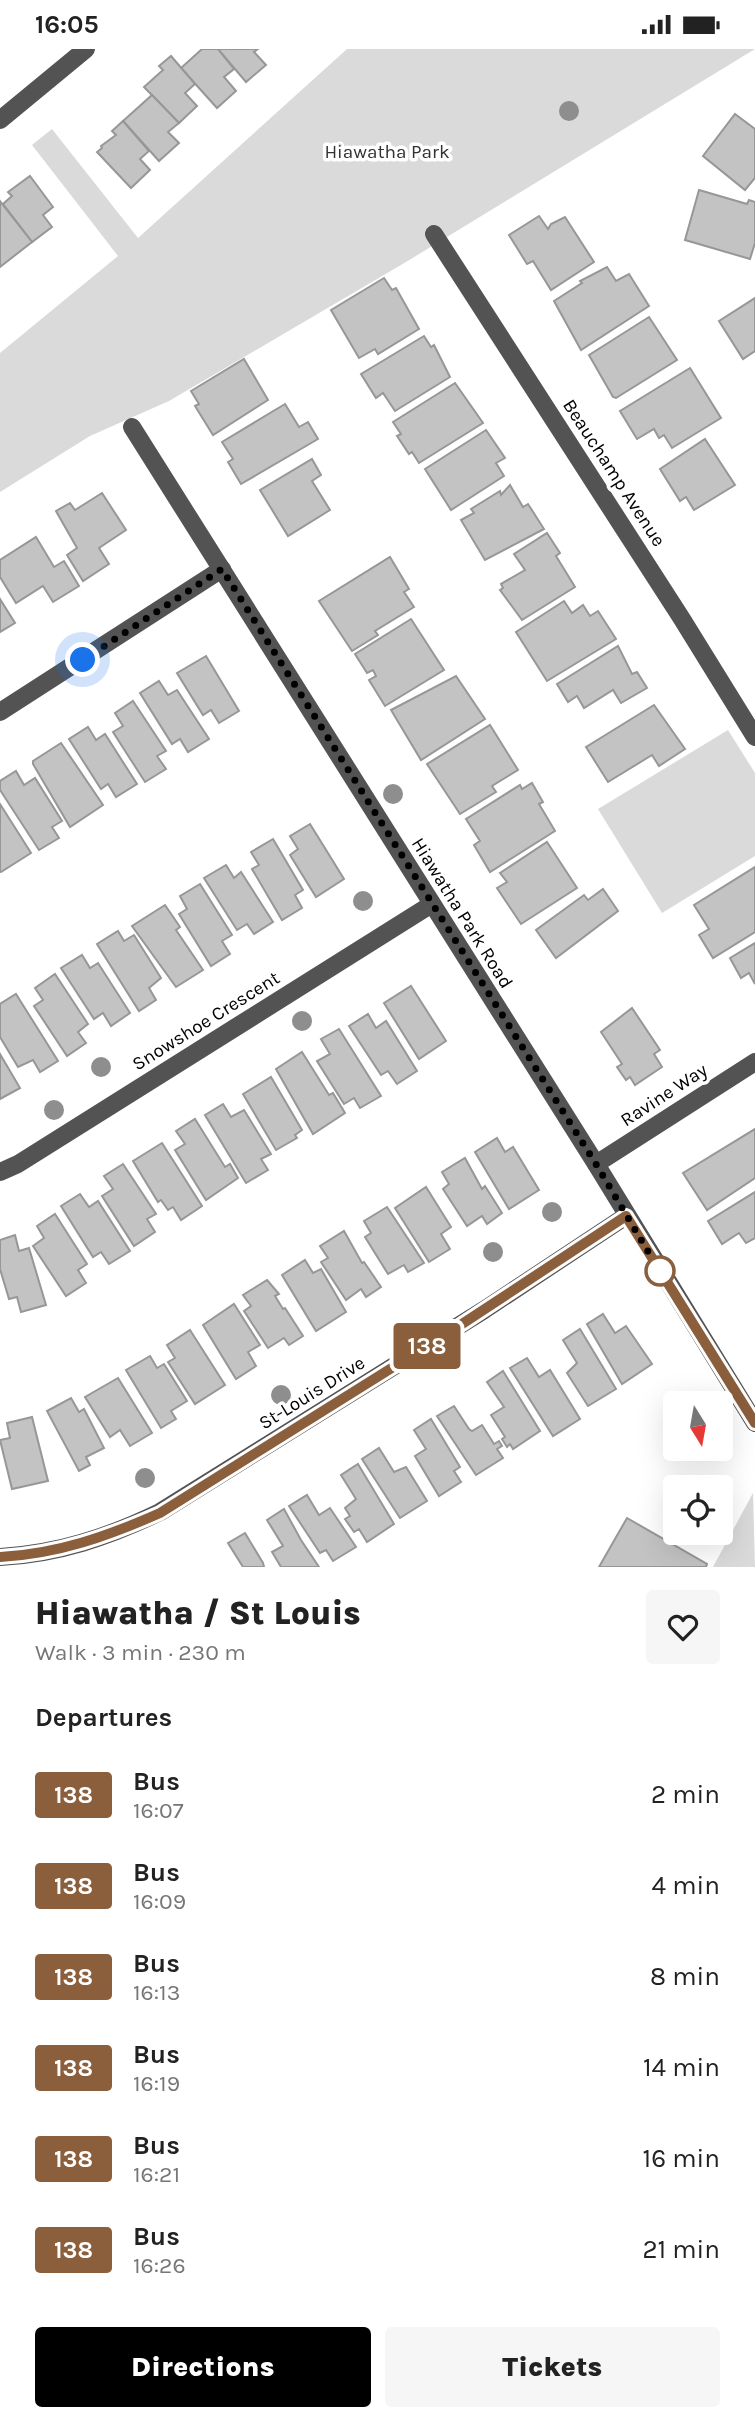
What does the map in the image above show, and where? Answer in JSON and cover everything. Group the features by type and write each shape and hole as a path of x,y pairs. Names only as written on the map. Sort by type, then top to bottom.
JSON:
{"street":[{"path":"0,120 86,49"},
{"name":"Beauchamp Avenue","path":"434,234 755,737"},
{"name":"Hiawatha Park Road","path":"132,426 596,1164 755,1423"},
{"path":"0,712 222,569"},
{"name":"Snowshoe Crescent","path":"0,1172 18,1164 432,904"},
{"name":"Ravine Way","path":"596,1164 755,1062"},
{"name":"St-Louis Drive","path":"0,1557 38,1554 71,1547 114,1534 160,1513 473,1317 626,1216"}],"green space":[{"name":"Hiawatha Park","path":"347,49 755,49 406,262 169,401 90,436 0,492 0,353 118,256 32,145 52,129 138,238"},
{"path":"728,730 755,773 755,856 662,913 598,809"},
{"path":"753,1493 755,1567 713,1567 725,1545 733,1545 733,1530"}],"building":[{"path":"202,49 218,49 234,69 224,77 236,91 217,108 181,68"},
{"path":"218,49 258,49 254,52 266,65 246,82"},
{"path":"171,56 195,84 185,93 197,106 179,123 144,87 163,70 159,66"},
{"path":"152,95 179,123 168,132 179,143 159,161 123,121"},
{"path":"735,114 755,129 755,178 745,190 703,156"},
{"path":"123,121 149,151 140,159 150,170 131,188 97,152 116,135 112,131"},
{"path":"30,176 53,207 43,215 52,227 32,242 3,204 12,196 8,192"},
{"path":"699,190 747,204 749,200 755,202 755,243 750,259 685,240"},
{"path":"0,201 32,242 0,267"},
{"path":"539,216 548,229 551,224 565,217 594,262 551,290 533,261 527,264 509,235"},
{"path":"607,267 616,281 629,274 649,306 581,350 554,301 582,283 580,281"},
{"path":"384,278 392,290 396,288 419,329 378,354 375,349 359,358 331,310"},
{"path":"755,298 755,351 743,359 719,321"},
{"path":"649,317 677,360 616,398 613,397 589,355"},
{"path":"424,336 431,347 434,345 450,377 395,411 383,393 376,398 361,374"},
{"path":"244,359 268,400 213,435 195,406 199,404 191,391"},
{"path":"690,368 721,418 672,448 664,435 659,438 654,429 637,439 620,411"},
{"path":"455,383 483,423 419,463 397,436 401,434 393,422"},
{"path":"285,404 299,427 308,422 318,439 241,484 228,462 233,459 222,442"},
{"path":"486,430 505,458 496,463 504,476 451,510 425,469"},
{"path":"705,439 735,485 694,510 686,497 680,501 660,469"},
{"path":"312,459 321,475 312,481 330,510 288,536 260,490"},
{"path":"510,485 523,507 528,504 544,529 485,560 461,520 474,513 471,509 500,491 501,495"},
{"path":"102,493 126,530 99,548 109,564 83,581 67,555 77,548 56,511 70,503 75,510"},
{"path":"547,533 560,553 556,556 575,587 522,620 500,590 503,588 501,584 525,570 514,554"},
{"path":"36,537 54,567 64,561 79,586 53,602 43,586 16,603 0,577 0,560"},
{"path":"390,557 409,589 404,592 414,607 375,631 378,635 352,651 319,601"},
{"path":"0,599 15,623 0,632"},
{"path":"564,601 572,613 583,605 590,616 598,611 616,639 547,681 516,632"},
{"path":"411,619 444,670 385,706 369,680 376,676 373,670 367,673 355,654"},
{"path":"618,646 632,674 637,672 647,688 621,703 613,690 584,708 577,696 568,702 557,684"},
{"path":"206,656 239,711 219,723 211,710 203,715 177,673"},
{"path":"456,676 485,719 421,760 391,710"},
{"path":"159,681 168,695 177,690 209,739 188,752 180,739 172,744 140,693"},
{"path":"133,701 166,751 157,756 166,769 145,782 113,732 123,726 115,713"},
{"path":"654,705 685,749 659,766 652,755 608,782 586,747"},
{"path":"490,725 518,770 492,786 496,792 460,814 427,764"},
{"path":"88,727 96,740 105,734 137,784 116,797 108,784 101,789 69,739"},
{"path":"61,743 103,805 70,827 33,764 33,761"},
{"path":"16,771 24,785 35,778 62,821 52,827 59,838 39,850 0,790 0,781"},
{"path":"532,783 543,802 539,804 555,831 490,872 474,845 480,841 466,819 520,785 522,789"},
{"path":"0,804 31,853 1,872 0,871"},
{"path":"310,824 344,879 316,897 290,855 298,849 290,836"},
{"path":"273,839 303,890 295,895 302,908 282,920 252,869 259,865 251,852"},
{"path":"547,842 577,888 521,924 497,888 507,882 500,873"},
{"path":"226,865 234,878 241,872 273,922 254,934 247,924 237,930 204,878"},
{"path":"755,867 755,932 713,958 699,935 709,929 694,905"},
{"path":"200,884 232,935 222,941 230,954 211,966 179,914 187,909 180,896"},
{"path":"603,889 618,911 556,958 536,930 584,895 588,900"},
{"path":"165,905 180,927 176,930 203,970 176,987 132,926"},
{"path":"118,931 124,941 134,935 161,978 149,988 156,1000 139,1011 97,944"},
{"path":"755,943 755,984 749,973 741,978 730,958"},
{"path":"82,955 90,968 98,963 130,1013 111,1026 103,1013 94,1019 61,968"},
{"path":"55,974 88,1024 78,1032 86,1043 67,1056 34,1006 43,1000 35,988"},
{"path":"411,986 446,1041 419,1059 384,1003"},
{"path":"16,994 58,1061 40,1072 33,1060 18,1067 0,1037 0,1004"},
{"path":"632,1008 660,1050 654,1054 662,1067 635,1085 630,1077 626,1080 617,1067 622,1064 601,1032"},
{"path":"368,1014 376,1028 386,1021 417,1071 397,1084 388,1071 381,1075 349,1026"},
{"path":"339,1029 381,1096 360,1108 354,1098 344,1104 317,1061 330,1054 321,1039"},
{"path":"302,1052 329,1095 333,1093 345,1113 313,1134 276,1069"},
{"path":"0,1054 20,1088 0,1099"},
{"path":"271,1077 302,1130 295,1135 297,1138 276,1150 243,1094"},
{"path":"223,1104 231,1117 244,1110 271,1154 261,1159 268,1170 246,1183 205,1115"},
{"path":"195,1119 225,1167 230,1164 238,1178 206,1200 175,1150 185,1144 176,1131"},
{"path":"755,1129 755,1178 707,1210 683,1173"},
{"path":"497,1138 505,1152 513,1147 539,1190 509,1209 475,1152"},
{"path":"162,1143 202,1206 181,1220 173,1207 168,1210 161,1200 158,1202 133,1161"},
{"path":"465,1158 482,1189 485,1186 502,1213 487,1224 482,1216 467,1226 443,1189 449,1184 442,1172"},
{"path":"123,1164 156,1214 147,1219 155,1232 134,1246 102,1196 113,1189 104,1176"},
{"path":"426,1187 451,1227 441,1234 450,1249 429,1262 395,1208"},
{"path":"755,1192 755,1238 746,1243 739,1233 722,1244 708,1221"},
{"path":"80,1194 89,1207 98,1201 130,1251 109,1264 101,1252 93,1257 61,1206"},
{"path":"387,1207 424,1263 408,1272 404,1265 388,1274 365,1237 371,1233 364,1221"},
{"path":"55,1214 87,1264 78,1270 86,1283 66,1296 33,1246 44,1238 37,1226"},
{"path":"344,1231 362,1263 364,1262 381,1287 366,1297 361,1289 346,1300 321,1262 328,1258 320,1246"},
{"path":"15,1235 19,1251 29,1248 46,1305 21,1312 17,1297 9,1299 0,1269 0,1240"},
{"path":"305,1260 313,1273 321,1269 346,1312 316,1331 282,1275"},
{"path":"267,1280 279,1294 275,1296 303,1336 289,1345 284,1338 268,1348 244,1311 251,1306 243,1295"},
{"path":"234,1304 260,1345 248,1352 256,1366 236,1379 203,1325"},
{"path":"603,1314 615,1333 626,1326 652,1364 622,1384 587,1324"},
{"path":"580,1329 616,1389 588,1406 567,1373 577,1363 563,1340"},
{"path":"190,1330 225,1385 195,1404 168,1362 175,1358 167,1345"},
{"path":"150,1356 157,1368 164,1364 187,1401 171,1411 176,1419 161,1428 126,1370"},
{"path":"527,1358 539,1377 550,1370 580,1419 553,1436 510,1368"},
{"path":"503,1371 540,1431 513,1449 510,1444 507,1447 502,1439 505,1437 491,1415 504,1407 487,1382"},
{"path":"118,1378 152,1433 130,1446 120,1430 110,1437 85,1397"},
{"path":"71,1398 79,1412 84,1409 104,1448 86,1457 90,1465 79,1471 47,1411"},
{"path":"454,1406 469,1429 472,1431 482,1425 494,1444 499,1441 502,1446 497,1449 503,1458 476,1475 437,1416"},
{"path":"32,1417 48,1481 12,1489 0,1440 10,1438 7,1423"},
{"path":"431,1419 460,1467 454,1471 461,1482 439,1496 415,1456 426,1449 414,1430"},
{"path":"379,1448 394,1472 406,1467 427,1501 400,1518 362,1459"},
{"path":"358,1464 394,1524 367,1542 359,1529 354,1532 345,1519 350,1516 345,1508 356,1499 341,1475"},
{"path":"307,1495 319,1515 330,1508 356,1547 333,1561 326,1550 320,1553 289,1506"},
{"path":"284,1509 319,1567 281,1567 272,1552 283,1546 267,1520"},
{"path":"627,1518 663,1539 663,1545 674,1545 707,1564 706,1567 599,1567"},
{"path":"245,1533 264,1567 243,1567 228,1543"}],"bus line":[{"name":"138","path":"0,1557 38,1554 71,1547 114,1534 160,1513 462,1324 626,1216 755,1423"}],"route":[{"path":"83,660 222,569 596,1164 662,1275 660,1271"}]}
